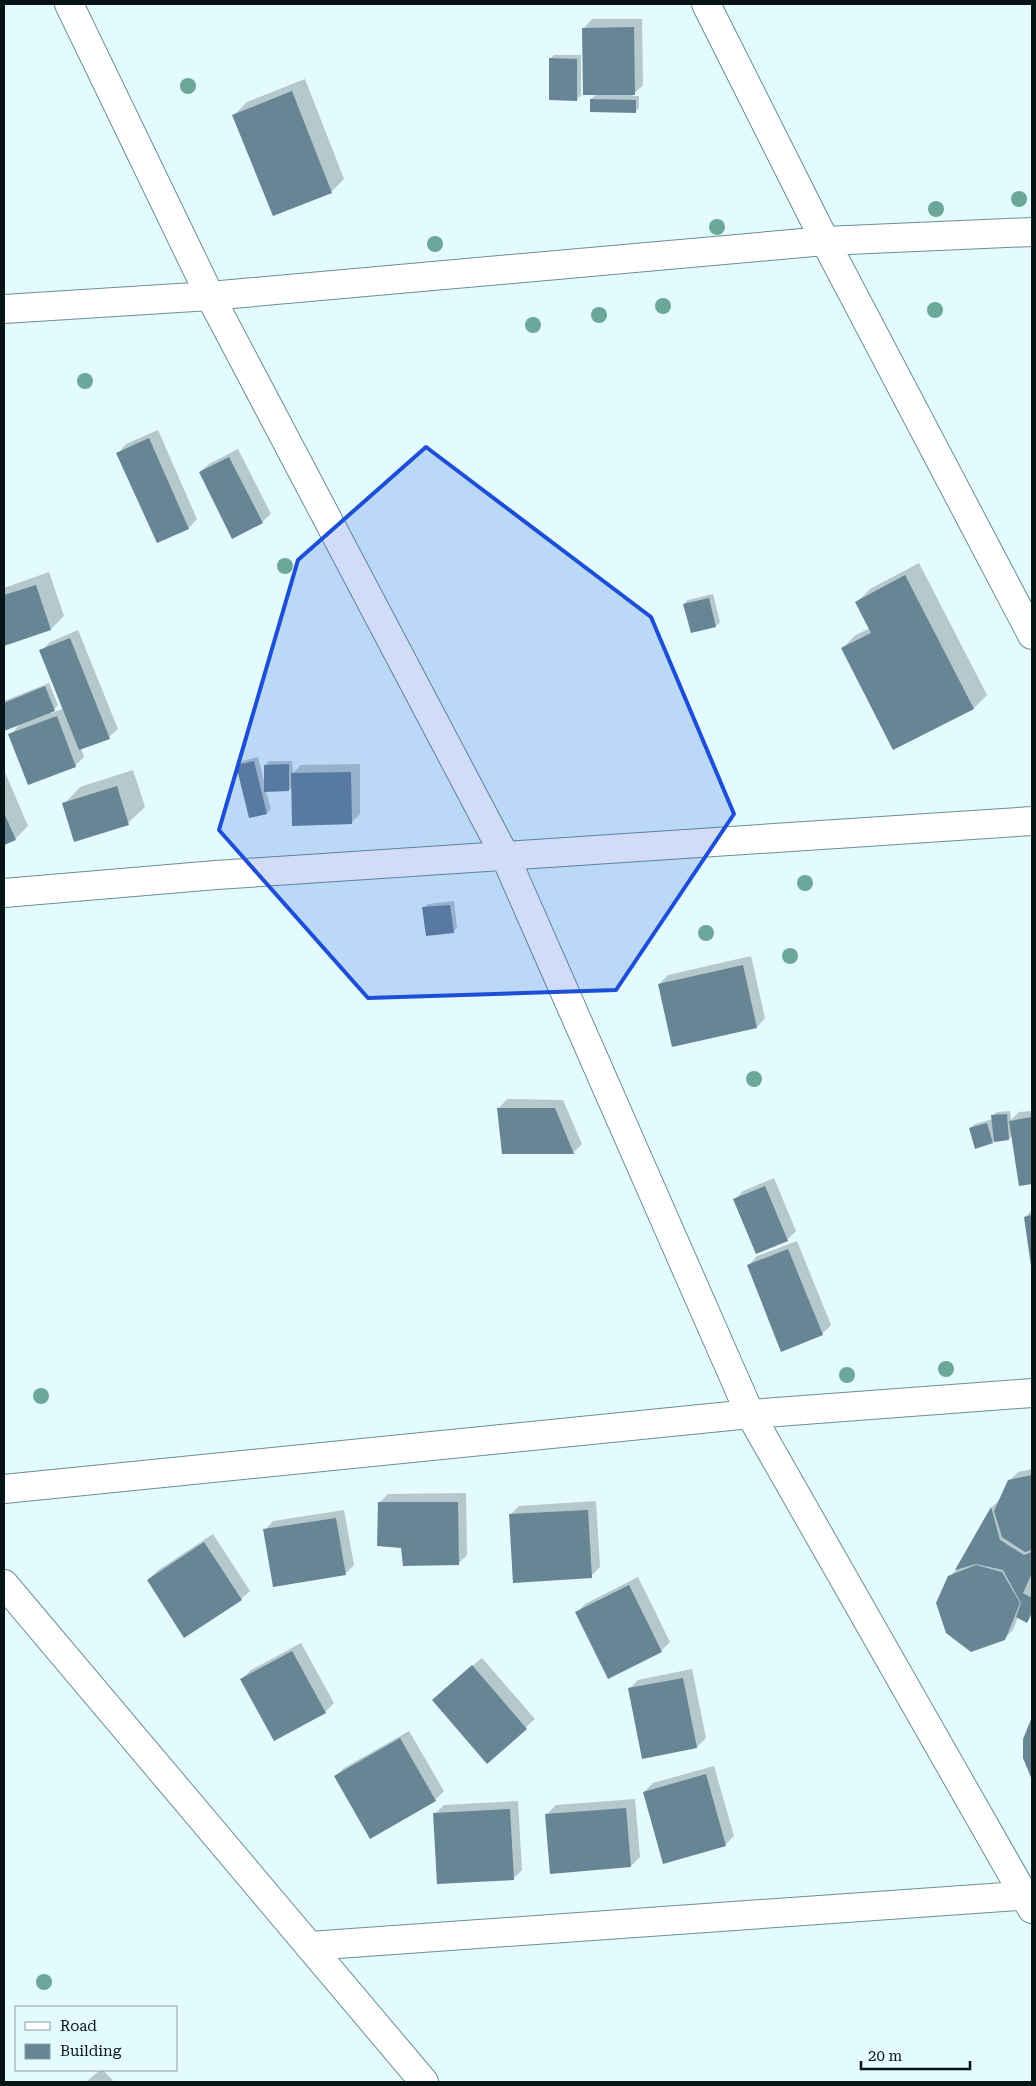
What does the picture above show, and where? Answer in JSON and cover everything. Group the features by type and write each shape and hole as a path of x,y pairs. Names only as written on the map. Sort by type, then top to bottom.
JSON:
{"street":[{"path":"69,4 210,296 505,856 750,1414 1030,1900 309,1946"},
{"path":"706,4 825,241 1032,634"},
{"path":"4,309 210,296 825,241 1032,232"},
{"path":"4,893 216,875 1032,822"},
{"path":"4,1489 750,1414 1032,1394"},
{"path":"4,1584 424,2082"}],"highlighted area":[{"path":"426,447 651,617 734,814 616,990 368,998 219,830 298,560"}],"building":[{"path":"634,27 635,95 583,95 582,28"},
{"path":"549,58 577,59 577,101 549,100"},
{"path":"292,91 332,193 273,216 232,115"},
{"path":"590,99 636,100 636,113 590,112"},
{"path":"149,438 189,529 157,543 116,453"},
{"path":"229,457 263,523 232,539 199,472"},
{"path":"905,575 974,709 893,750 841,648 871,633 855,602"},
{"path":"36,585 51,630 4,646 4,595"},
{"path":"709,598 716,627 691,633 683,604"},
{"path":"70,638 110,739 79,750 39,650"},
{"path":"45,686 55,711 4,731 4,703"},
{"path":"57,716 76,767 28,785 8,734"},
{"path":"254,761 267,814 249,818 236,765"},
{"path":"289,764 289,791 264,792 264,765"},
{"path":"351,772 352,824 292,826 291,773"},
{"path":"117,786 129,825 74,842 62,803"},
{"path":"4,813 16,840 4,845"},
{"path":"450,905 454,933 426,936 422,907"},
{"path":"743,965 757,1028 672,1047 658,984"},
{"path":"497,1108 555,1108 574,1154 502,1154"},
{"path":"1007,1114 1009,1140 994,1142 991,1115"},
{"path":"1032,1117 1032,1184 1019,1186 1009,1121"},
{"path":"987,1123 993,1143 975,1149 969,1128"},
{"path":"765,1186 788,1241 756,1254 733,1199"},
{"path":"1032,1215 1032,1266 1031,1266 1024,1217"},
{"path":"788,1249 823,1335 781,1352 747,1265"},
{"path":"1032,1475 1032,1550 1025,1552 1002,1537 994,1511 1008,1480"},
{"path":"378,1502 458,1502 459,1565 403,1566 401,1548 377,1546"},
{"path":"991,1507 1000,1540 1024,1555 1032,1552 1032,1573 1023,1593 1032,1598 1032,1612 1027,1623 1016,1617 1021,1603 1003,1570 976,1564 955,1570"},
{"path":"588,1510 592,1578 513,1583 509,1514"},
{"path":"336,1518 346,1575 273,1587 263,1529"},
{"path":"204,1542 242,1600 184,1638 147,1580"},
{"path":"976,1565 1002,1572 1020,1603 1005,1640 971,1652 946,1633 936,1603 948,1576"},
{"path":"629,1585 662,1652 608,1679 575,1612"},
{"path":"292,1651 326,1713 274,1741 240,1679"},
{"path":"472,1665 527,1729 487,1764 432,1700"},
{"path":"683,1678 697,1748 642,1759 628,1688"},
{"path":"1032,1717 1032,1780 1023,1758 1023,1739"},
{"path":"400,1738 436,1801 370,1839 334,1776"},
{"path":"706,1774 726,1846 663,1864 643,1792"},
{"path":"626,1808 631,1867 550,1874 545,1814"},
{"path":"510,1809 514,1880 437,1884 433,1813"}]}
